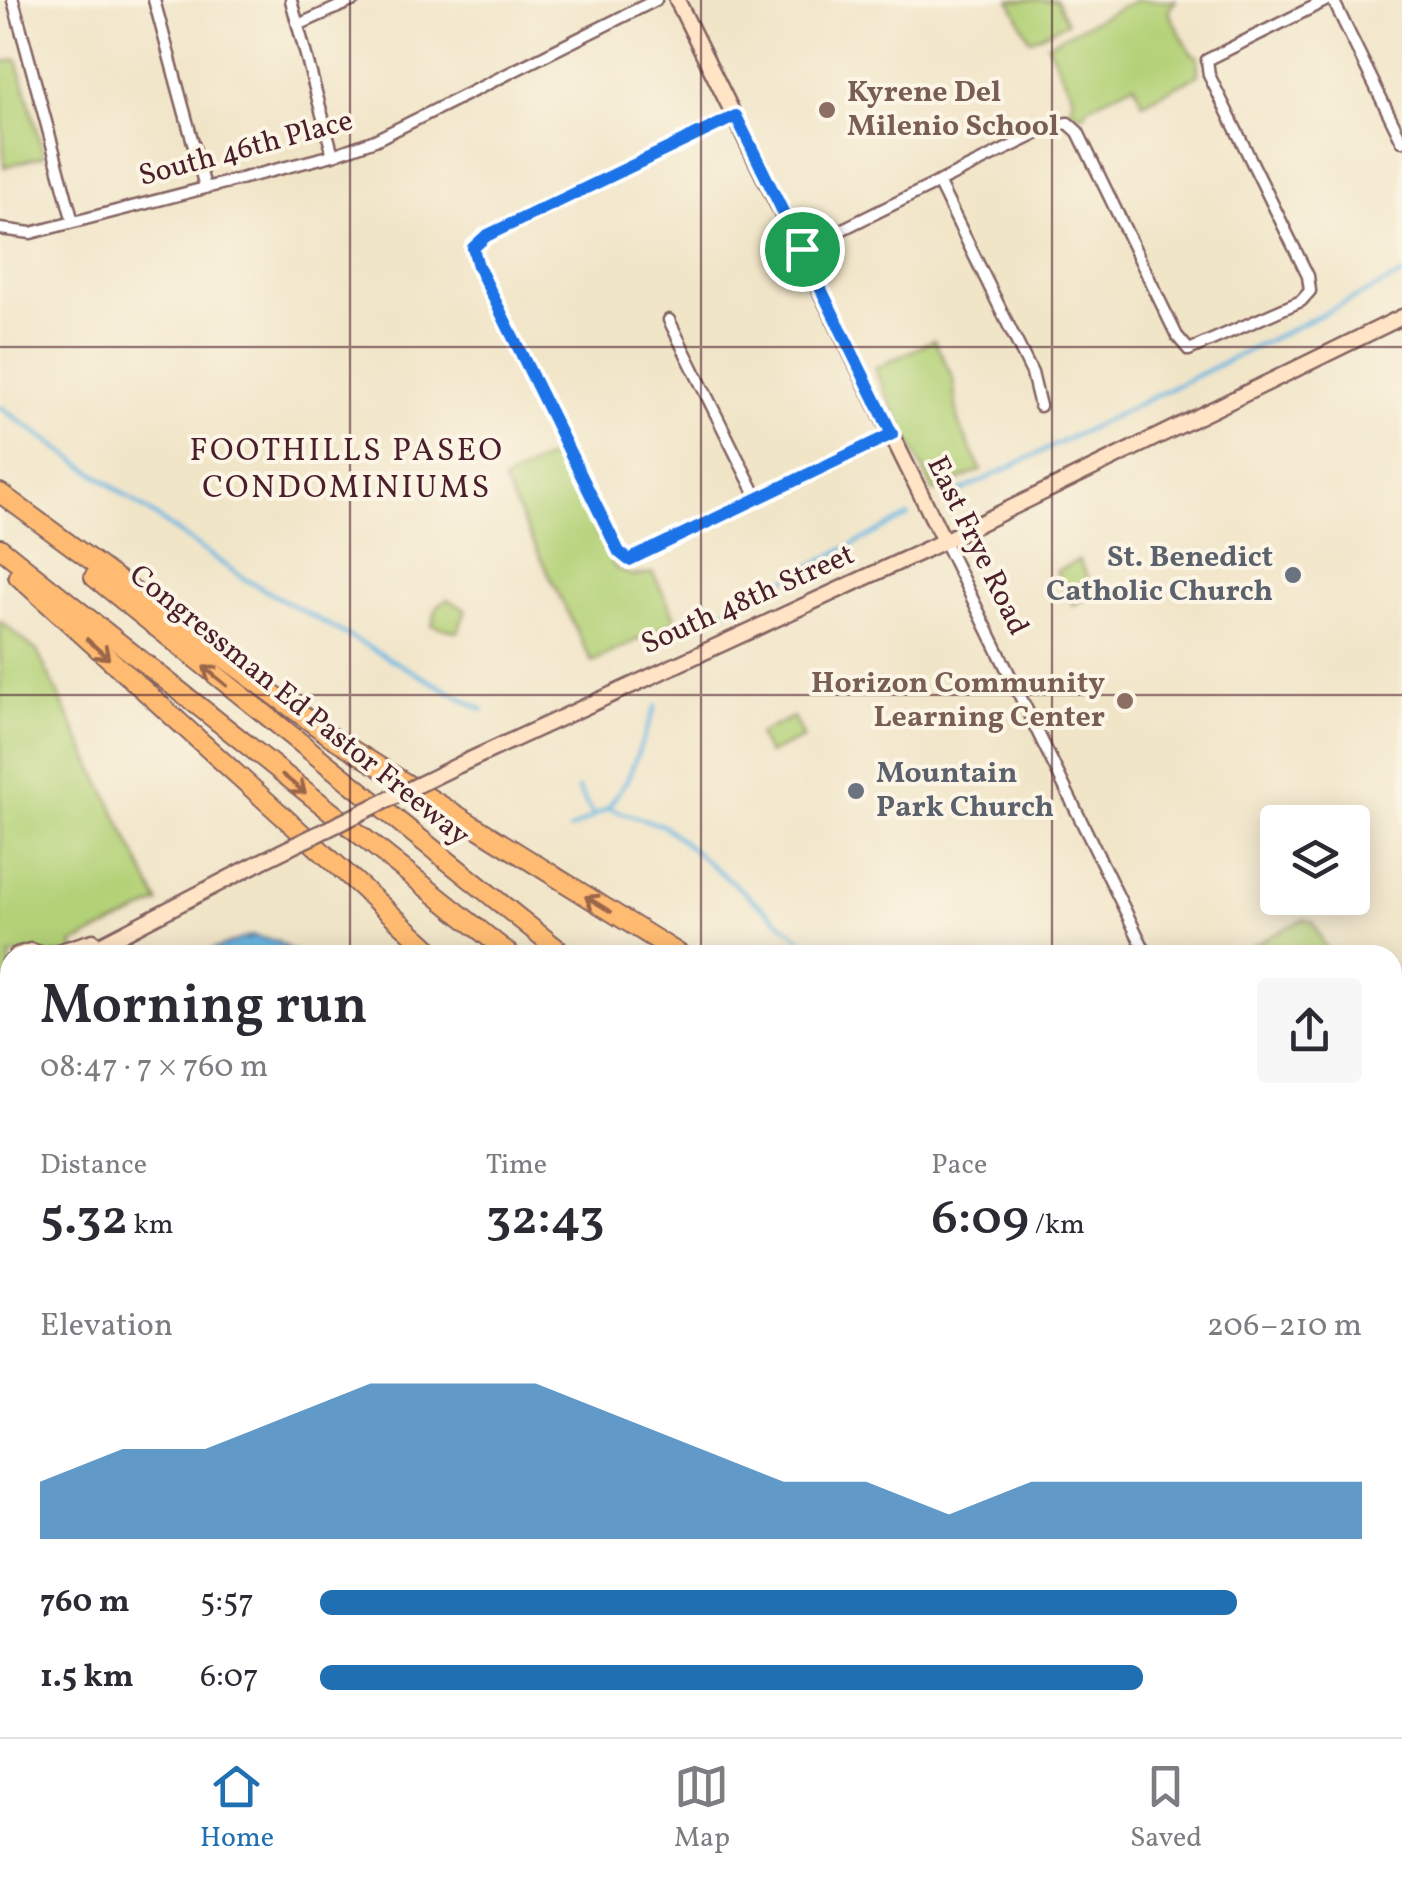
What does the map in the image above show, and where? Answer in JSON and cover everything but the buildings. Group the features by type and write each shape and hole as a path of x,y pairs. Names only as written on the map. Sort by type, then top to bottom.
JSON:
{"highway":[{"name":"Congressman Ed Pastor Freeway","path":"0,495 553,945"},
{"path":"0,495 342,744 665,945"},
{"name":"Congressman Ed Pastor Freeway","path":"0,548 498,945"},
{"path":"0,560 424,945"},
{"path":"354,884 412,945"}],"street":[{"path":"13,0 74,222"},
{"path":"154,0 205,186"},
{"path":"291,0 334,155"},
{"path":"298,26 354,0"},
{"name":"South 46th Place","path":"0,230 32,233 334,155 375,140 656,0"},
{"name":"East Frye Road","path":"677,0 1142,945"},
{"path":"802,249 1055,125 1068,123 1078,132 1176,336 1189,350 1301,302 1310,291 1308,276 1209,75 1207,60 1330,0 1402,141"},
{"path":"736,116 486,236 473,248 478,266 619,552 629,560 892,434"},
{"path":"938,182 1032,373 1040,406"},
{"name":"South 48th Street","path":"96,945 461,764 944,540 1402,317"},
{"path":"669,320 758,499"},
{"name":"South 48th Street","path":"76,945 117,932"}],"green space":[{"path":"1010,0 1056,0 1067,22 1030,40"},
{"path":"1136,0 1176,0 1168,11 1191,53 1198,56 1198,75 1143,103 1134,84 1089,106 1083,115 1070,109 1073,96 1047,44"},
{"path":"17,59 44,156 4,167 0,63"},
{"path":"934,340 953,378 958,422 981,470 934,492 874,369"},
{"path":"557,453 615,568 633,576 653,573 677,621 592,662 503,481"},
{"path":"1079,560 1096,594 1073,605 1056,571"},
{"path":"448,599 466,610 458,632 432,625 437,607"},
{"path":"0,621 37,651 159,903 72,945 0,945"},
{"path":"793,717 803,738 768,754 758,734"},
{"path":"1304,919 1313,922 1324,945 1253,945"}],"water":[{"path":"250,936 282,945 226,945"}],"waterway":[{"path":"945,499 1402,275"},
{"path":"0,407 243,578 483,710"},
{"path":"687,630 908,516"},
{"path":"608,808 628,778 656,706"},
{"path":"578,789 593,815"},
{"path":"570,830 608,808 664,826 808,945"}],"place":[{"name":"Kyrene Del Milenio School","path":"827,110"},
{"name":"St. Benedict Catholic Church","path":"1293,575"},
{"name":"Horizon Community Learning Center","path":"1125,701"},
{"name":"Mountain Park Church","path":"856,791"}],"district":[{"name":"FOOTHILLS PASEO CONDOMINIUMS","path":"347,470"}],"route":[{"path":"736,116 802,249 892,434 629,560 619,552 478,266 473,248 486,236 736,116"}]}
